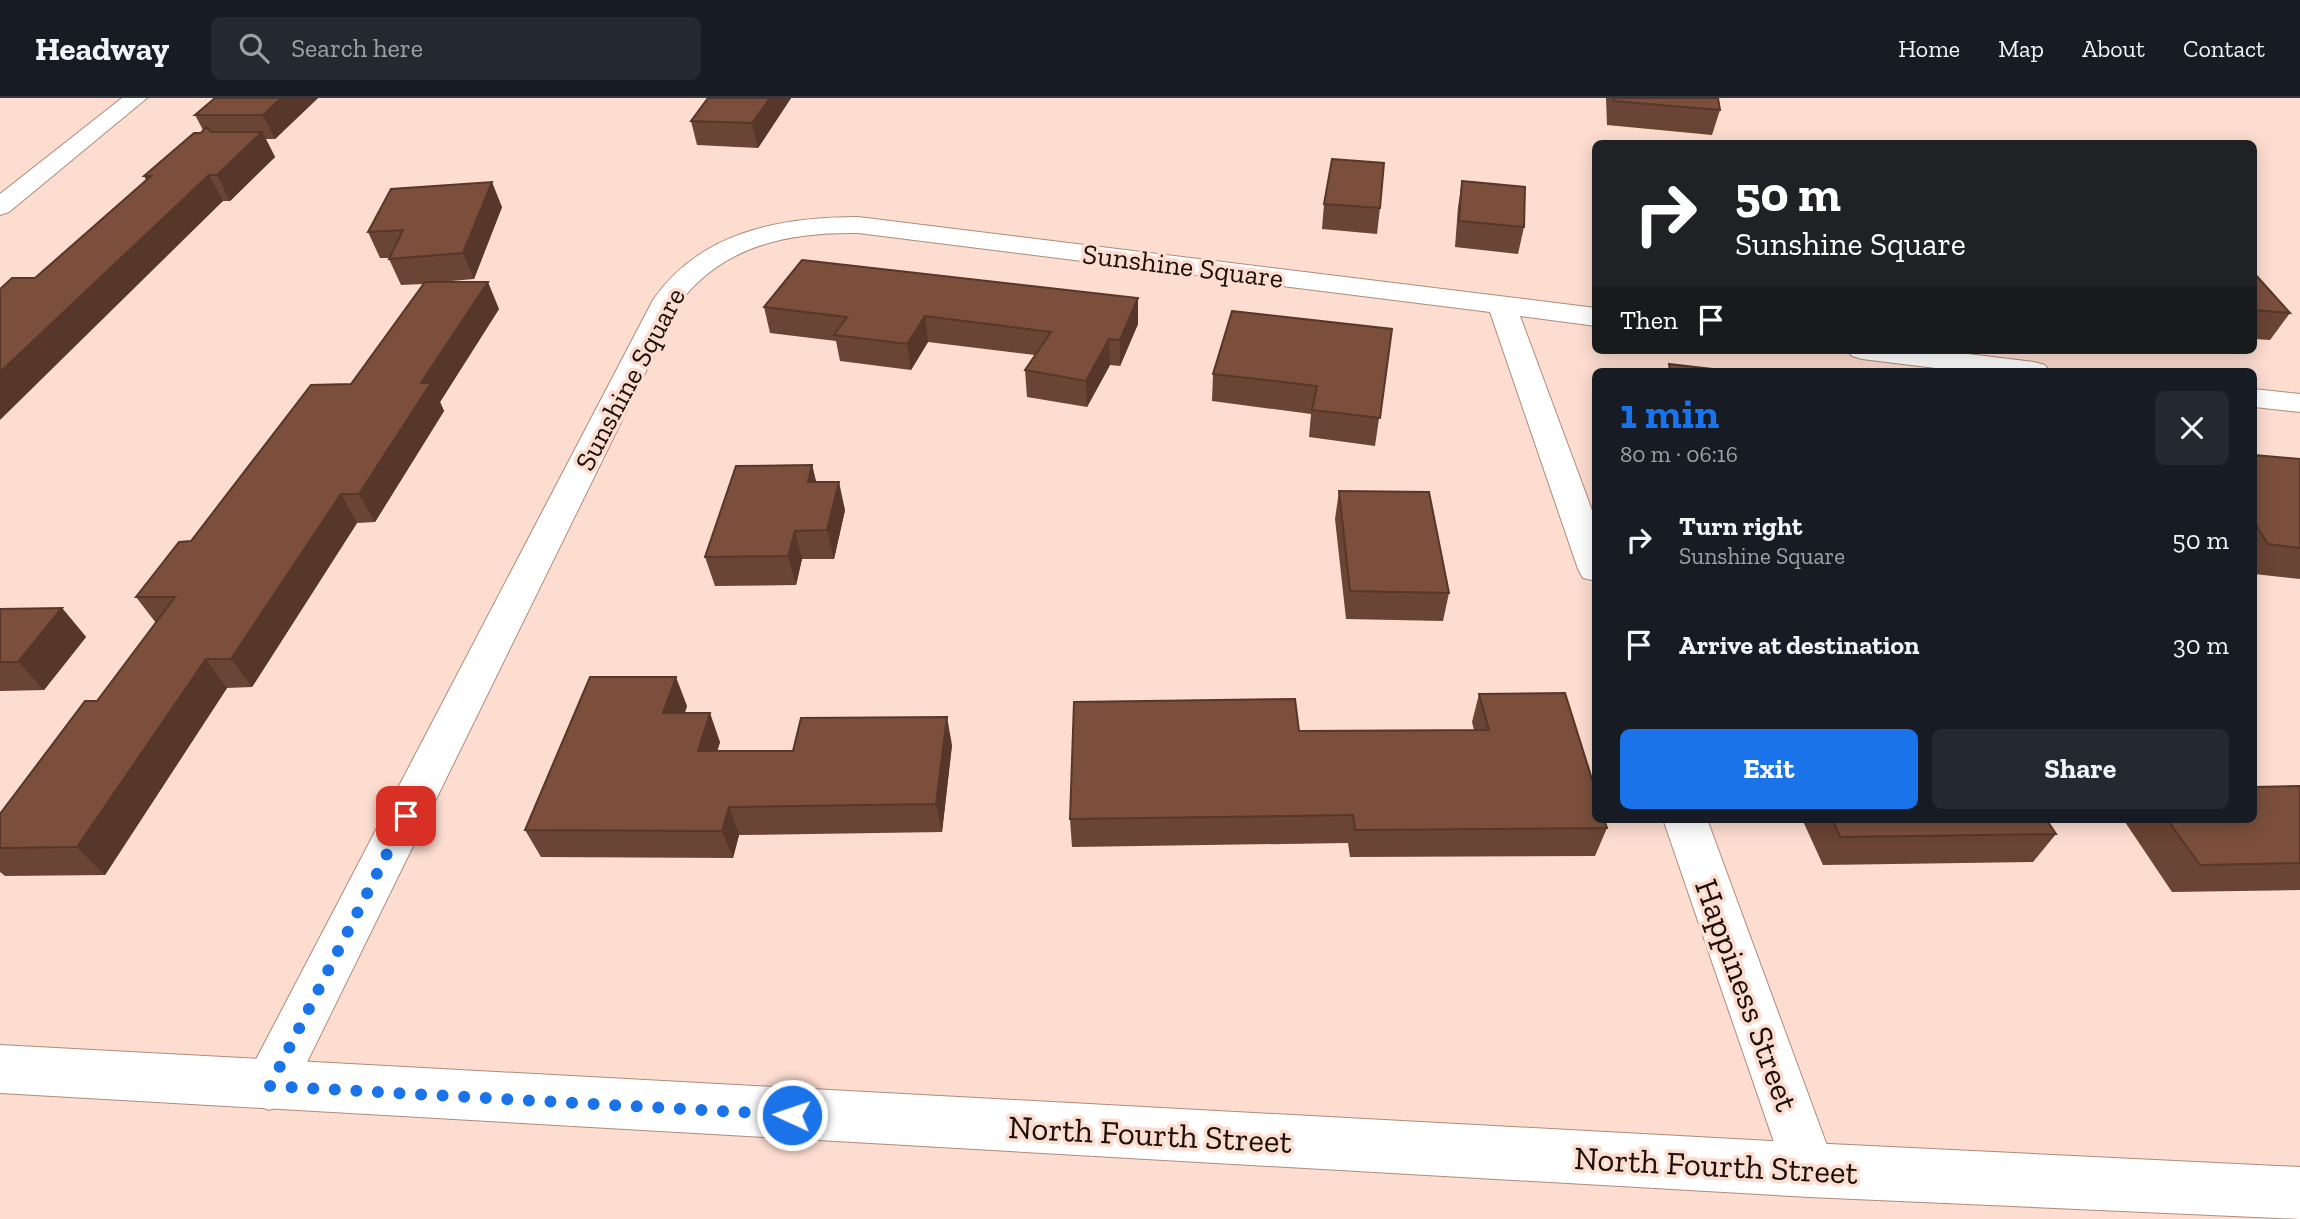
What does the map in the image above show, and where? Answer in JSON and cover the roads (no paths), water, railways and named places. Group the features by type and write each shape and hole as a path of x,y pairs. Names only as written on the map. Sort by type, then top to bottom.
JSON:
{"street":[{"path":"0,207 136,98"},
{"name":"Sunshine Square","path":"270,1086 667,300 682,279 704,261 727,248 774,233 819,225 858,225 1592,317"},
{"path":"1503,306 1592,558"},
{"path":"1895,354 2009,368"},
{"path":"2257,398 2300,403"},
{"name":"Happiness Street","path":"1686,823 1809,1170"},
{"name":"North Fourth Street","path":"0,1069 1809,1170 2300,1194"}]}
